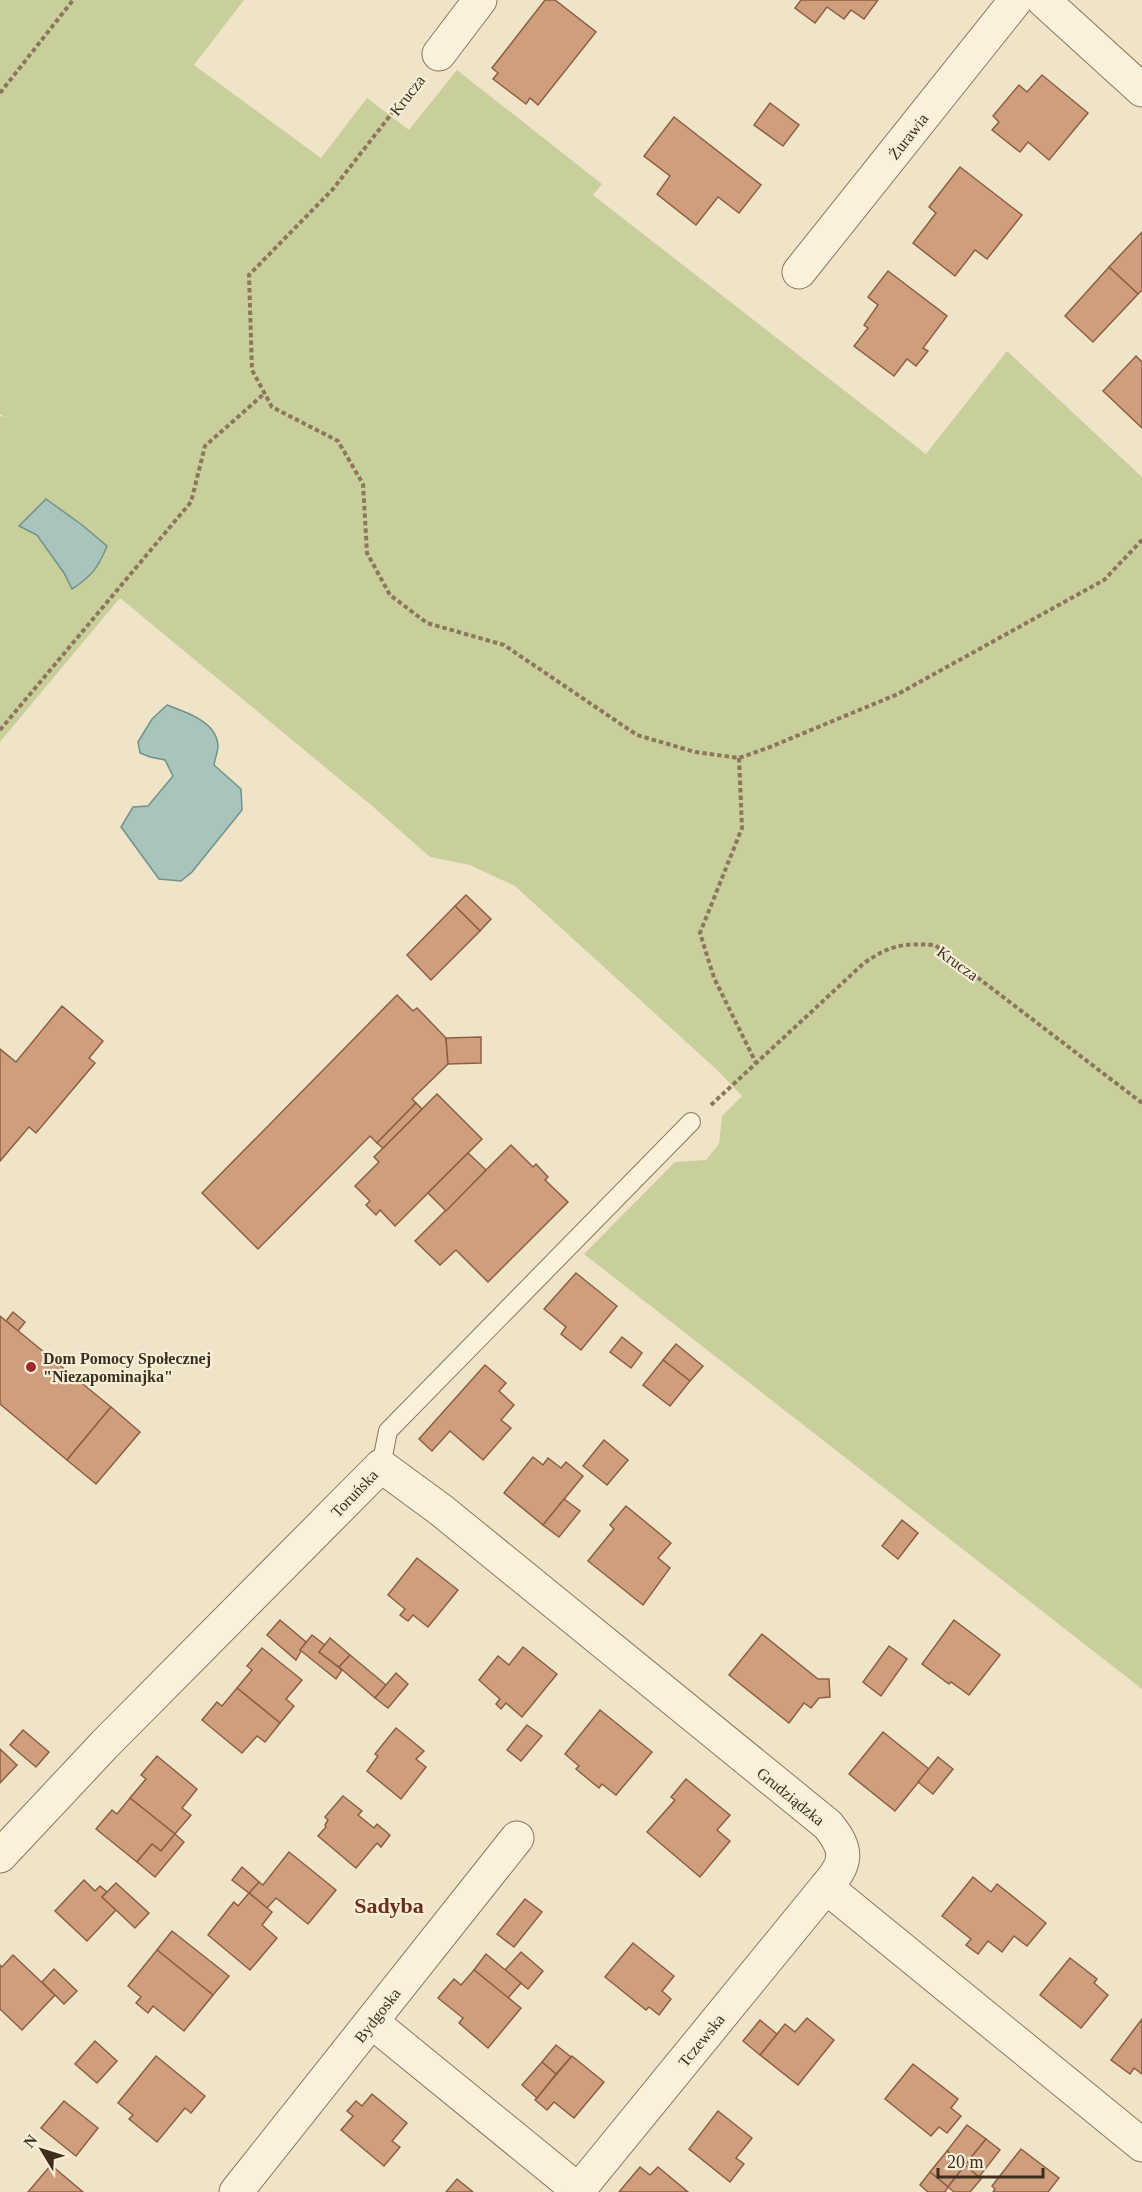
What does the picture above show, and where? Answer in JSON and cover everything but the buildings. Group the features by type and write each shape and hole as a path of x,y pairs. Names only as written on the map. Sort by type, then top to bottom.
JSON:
{"street":[{"path":"439,54 480,0"},
{"name":"Żurawia","path":"799,272 1016,0"},
{"path":"1043,0 1142,90"},
{"name":"Toruńska","path":"0,1856 105,1744 381,1466"},
{"name":"Grudziądzka","path":"381,1466 441,1510 828,1825 842,1846 844,1858 840,1872 826,1887"},
{"name":"Bydgoska","path":"236,2192 517,1838"},
{"path":"826,1887 1142,2145"},
{"name":"Tczewska","path":"578,2191 826,1887"},
{"path":"372,2022 578,2191"}],"lane":[{"name":"Toruńska","path":"381,1466 388,1431 691,1122"}],"path":[{"path":"0,93 73,0"},
{"name":"Krucza","path":"264,393 252,370 249,275 333,189 439,54"},
{"path":"0,730 191,502 205,446 264,393 272,407 338,441 363,484 366,553 390,596 427,623 504,645 637,735 695,752 739,758 898,694 1104,580 1142,540"},
{"path":"739,758 742,828 700,933 714,978 756,1063"},
{"name":"Krucza","path":"691,1122 864,963 878,953 902,944 935,945 1142,1103"}],"green space":[{"path":"0,0 244,0 194,65 321,158 367,98 409,130 457,70 602,184 593,195 926,454 1007,351 1142,477 1142,1689 584,1254 675,1162 706,1160 719,1144 722,1116 742,1096 717,1070 515,886 470,865 430,857 371,805 120,598 0,742 0,416 5,417 0,414","holes":["46,499 82,525 73,589 37,535"]}],"water":[{"path":"46,499 107,546 94,571 72,589 64,573 37,535 19,526"},
{"path":"167,705 199,719 212,730 218,746 214,765 241,789 242,810 192,872 181,881 159,879 121,827 133,807 148,806 173,776 165,760 140,753 138,742 152,719"}],"place":[{"name":"Dom Pomocy Społecznej \"Niezapominajka\"","path":"31,1367"}],"district":[{"name":"Sadyba","path":"389,1905"}]}
